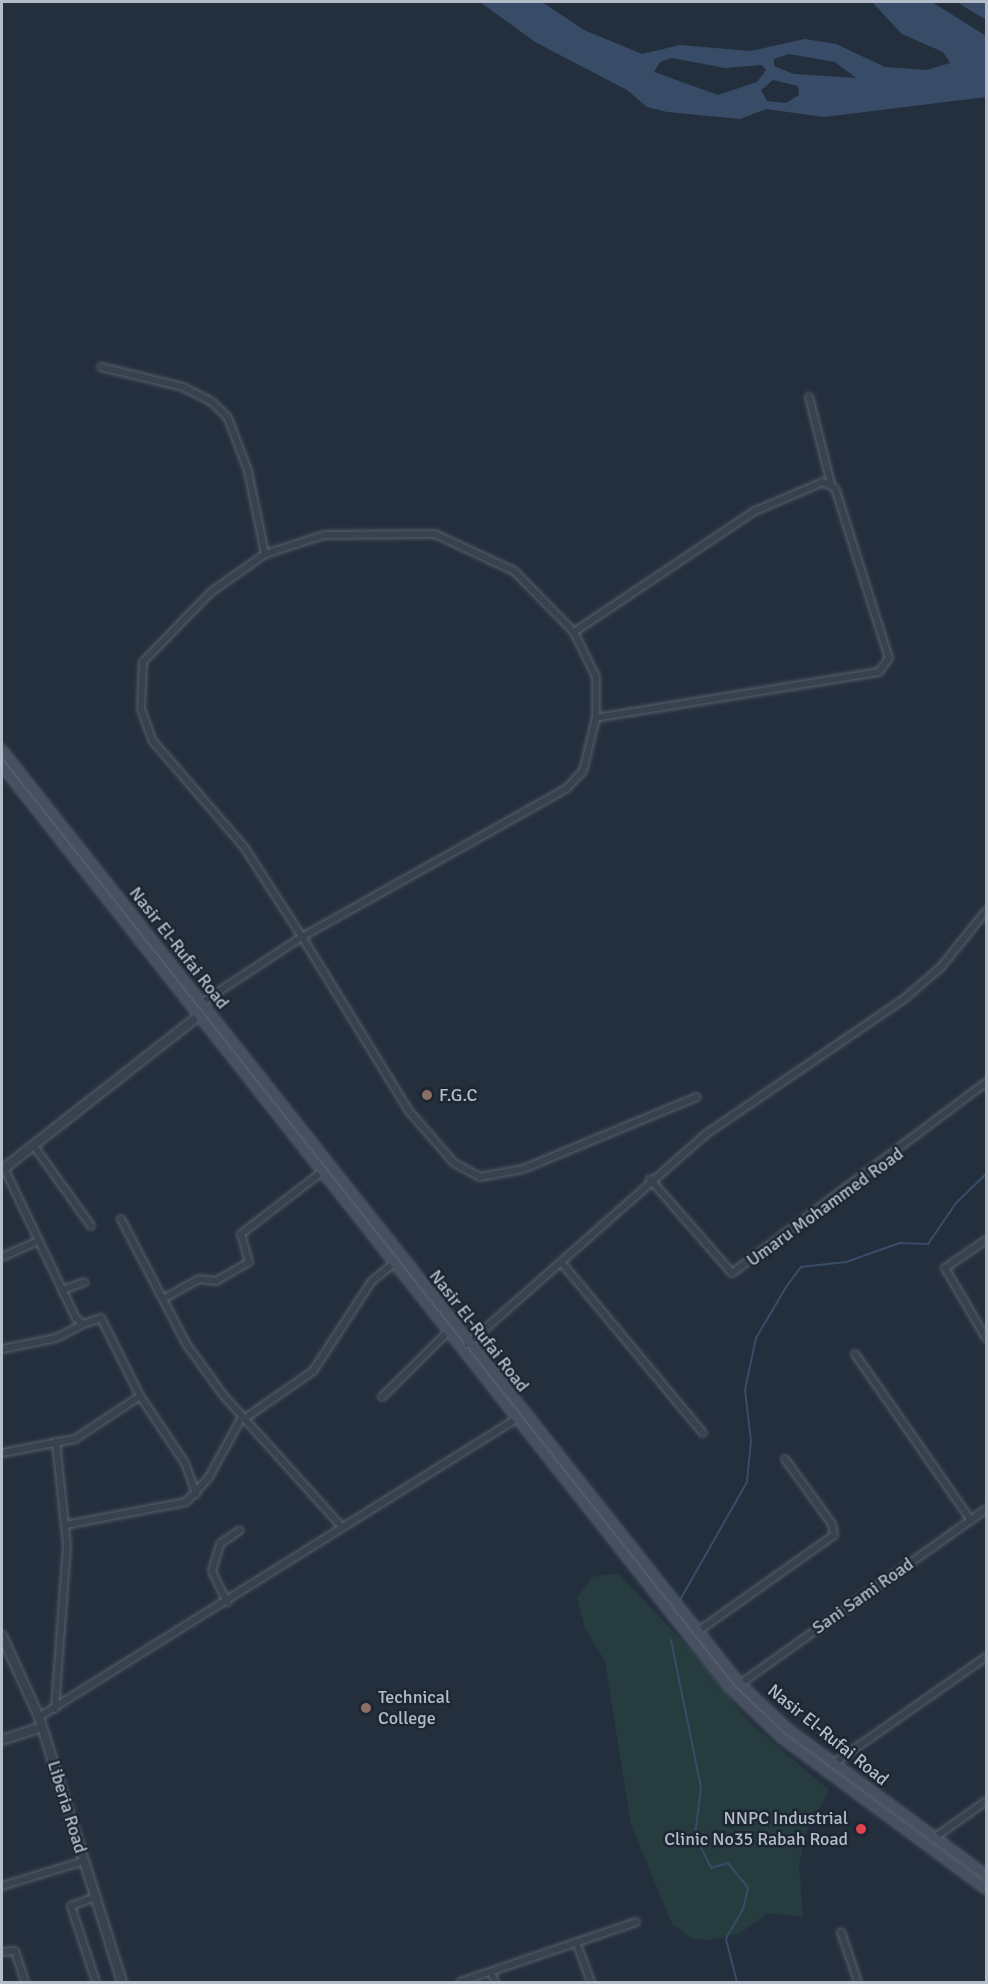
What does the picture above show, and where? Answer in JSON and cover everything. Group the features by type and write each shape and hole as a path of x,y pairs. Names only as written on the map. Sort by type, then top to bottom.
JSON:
{"main road":[{"name":"Nasir El-Rufai Road","path":"2,750 70,845 200,1015 287,1119 323,1171 393,1258 468,1344 757,1716 987,1889"},
{"name":"Nasir El-Rufai Road","path":"2,766 201,1003 516,1419 740,1684 833,1764 987,1875"}],"street":[{"path":"101,367 183,387 212,401 228,418 248,471 265,554"},
{"path":"596,718 886,668 889,658 866,579 831,484 808,397"},
{"path":"574,632 755,511 814,483 831,484"},
{"path":"201,1003 302,937 566,789 583,771 596,718 596,677 574,632 514,571 435,534 324,535 265,554 211,592 162,637 143,662 141,709 152,740 244,847 302,937 409,1111 454,1163 480,1177 523,1169 697,1096"},
{"path":"468,1344 650,1179 906,998 941,967 987,911"},
{"path":"83,1324 62,1290 3,1169 200,1015"},
{"name":"Umaru Mohammed Road","path":"650,1179 732,1273 987,1082"},
{"path":"34,1146 91,1226"},
{"path":"163,1299 199,1279 216,1281 249,1262 242,1234 323,1171"},
{"path":"122,1219 187,1345 243,1418 342,1527"},
{"path":"987,1240 945,1268 987,1338"},
{"path":"2,1257 38,1241"},
{"path":"65,1525 159,1512 196,1494 243,1418 313,1371 372,1281 393,1258"},
{"path":"561,1262 703,1433"},
{"path":"62,1290 85,1282"},
{"path":"2,1349 56,1338 83,1324 101,1318 140,1396 184,1463 196,1494"},
{"path":"382,1396 448,1332"},
{"path":"855,1354 971,1520"},
{"path":"2,1453 75,1439 140,1396"},
{"path":"39,1717 227,1602 342,1527 516,1419"},
{"path":"55,1709 65,1525 56,1443"},
{"path":"697,1632 834,1535 832,1524 784,1459"},
{"name":"Sani Sami Road","path":"740,1684 987,1509"},
{"path":"227,1602 212,1571 220,1544 240,1530"},
{"name":"Liberia Road","path":"2,1636 39,1717 122,1983"},
{"path":"833,1764 987,1657"},
{"path":"2,1740 42,1727"},
{"path":"934,1838 987,1801"},
{"path":"2,1886 84,1861"},
{"path":"96,1898 71,1906 96,1983"},
{"path":"460,1983 636,1922"},
{"path":"841,1932 858,1983"},
{"path":"576,1942 591,1983"},
{"path":"2,1952 15,1951 25,1983"},
{"path":"491,1972 495,1983"}],"green space":[{"path":"618,1573 704,1664 748,1721 829,1790 806,1833 799,1864 803,1917 768,1913 739,1934 706,1940 691,1938 672,1924 631,1825 605,1661 585,1629 577,1598 592,1577"}],"water":[{"path":"480,2 542,2 584,30 642,54 680,45 750,51 805,39 836,44 885,67 927,70 950,63 943,52 902,34 872,2 932,2 986,36 986,97 824,117 766,109 740,119 667,112 647,107 627,90 535,42","holes":["789,54 835,62 856,78 794,74 774,66 774,59","672,58 725,68 762,65 766,70 757,82 718,95 654,72 660,62","773,80 798,86 799,95 786,103 767,101 761,90"]},
{"path":"957,2 986,2 986,19 976,14"}],"waterway":[{"path":"680,1600 747,1482 751,1441 745,1390 756,1338 786,1287 801,1267 846,1262 900,1243 928,1244 956,1203 986,1174"},
{"path":"671,1640 701,1787 695,1836 711,1868 728,1863 748,1888 743,1909 726,1939 737,1982"}],"place":[{"name":"F.G.C","path":"427,1095"},
{"name":"Technical College","path":"366,1708"},
{"name":"NNPC Industrial Clinic No35 Rabah Road","path":"861,1829"}]}
